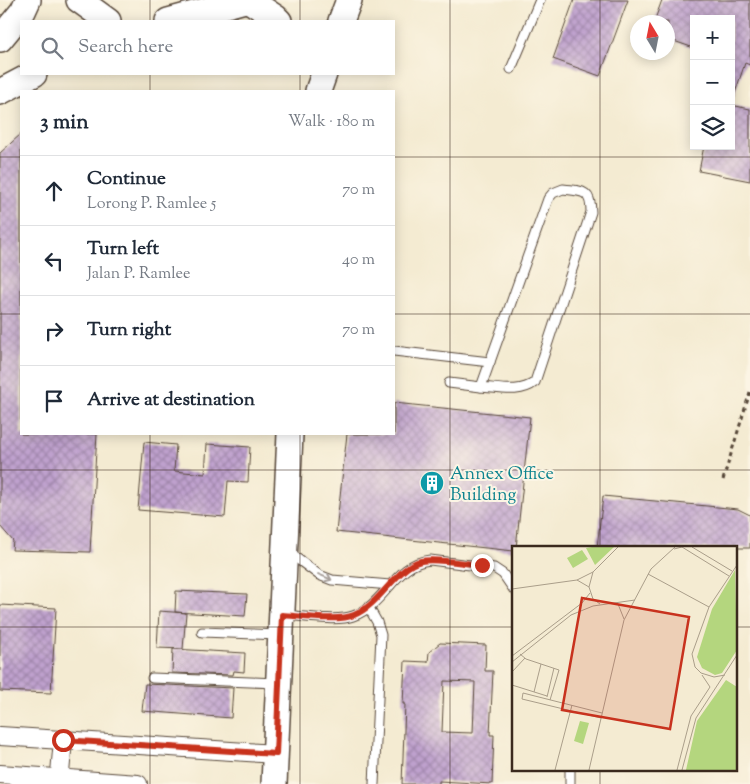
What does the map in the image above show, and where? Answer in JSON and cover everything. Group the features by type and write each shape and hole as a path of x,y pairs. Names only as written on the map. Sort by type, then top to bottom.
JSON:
{"main road":[{"path":"0,39 23,11 28,0"},
{"path":"79,0 107,20"},
{"path":"172,20 245,0"},
{"path":"249,0 278,20"},
{"path":"341,20 348,0"},
{"path":"0,92 32,75"},
{"path":"308,75 312,90"},
{"path":"318,90 324,75"},
{"path":"274,784 290,435"}],"street":[{"path":"0,736 276,754"},
{"path":"59,781 63,740"},
{"path":"0,774 59,781 138,784"}],"lane":[{"path":"511,69 540,0"},
{"path":"449,383 481,387 516,390 528,388 535,382 591,212 591,200 587,194 580,190 563,189 553,193 548,199 481,387"},
{"path":"395,351 490,362"},
{"path":"285,550 319,575 332,580 390,585"},
{"path":"202,632 282,625 352,616 369,608 403,571 420,561 430,560 494,568 503,574 512,587"},
{"path":"369,608 378,622 381,635 374,784"},
{"path":"152,678 279,683"}],"path":[{"path":"723,480 750,392"}],"building":[{"path":"574,0 628,0 600,76 553,59"},
{"path":"662,0 750,0 750,65 745,63 735,93 735,15 690,15 690,47 675,41 675,15 657,15"},
{"path":"735,106 750,109 750,181 699,171 703,150 735,150"},
{"path":"20,135 20,435 97,435 90,552 12,550 13,541 0,526 0,153"},
{"name":"Annex Office Building","path":"395,403 530,417 516,546 512,546 512,551 336,532 347,435 395,435"},
{"path":"144,442 176,445 174,471 205,474 207,444 250,447 248,482 228,481 225,517 138,510"},
{"path":"603,496 738,509 750,515 750,548 738,548 738,546 597,546"},
{"path":"176,591 247,594 245,616 175,612"},
{"path":"0,605 56,608 51,693 0,691"},
{"path":"159,611 186,613 183,649 157,648"},
{"path":"440,643 486,645 485,671 493,671 490,735 494,735 492,784 439,781 439,784 402,784 405,661 428,662 429,652","holes":["444,681 475,682 473,733 442,732"]},
{"path":"173,649 245,653 244,672 234,671 233,675 172,673"},
{"path":"145,684 233,688 231,718 142,711"}],"place":[{"name":"Annex Office Building","path":"432,483"}],"route":[{"path":"63,740 276,754 282,615 332,618 352,616 369,608 403,571 420,561 430,560 482,565"}]}
